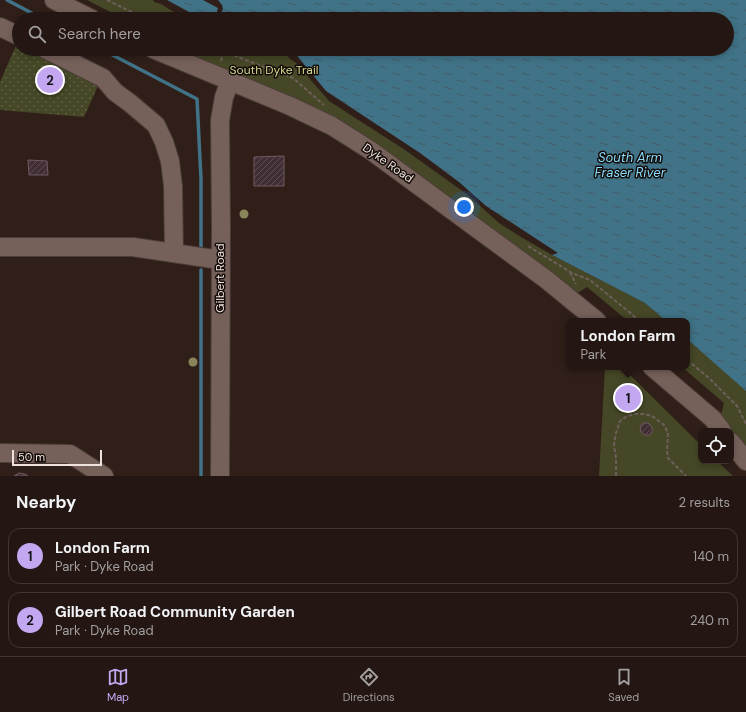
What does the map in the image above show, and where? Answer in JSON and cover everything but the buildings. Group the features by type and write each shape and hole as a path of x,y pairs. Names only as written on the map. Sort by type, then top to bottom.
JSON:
{"street":[{"path":"54,0 78,12"},
{"path":"0,27 12,33"},
{"path":"59,56 103,78 115,92 156,125 164,142 170,161 173,186 174,253"},
{"name":"Dyke Road","path":"182,56 230,81 297,109 332,126 370,150 547,280 592,318"},
{"name":"Gilbert Road","path":"220,476 220,120 224,97 230,81"},
{"path":"0,247 133,247 220,260"},
{"path":"655,370 712,419 720,428"},
{"path":"734,446 746,461"},
{"path":"0,453 70,454 104,476"}],"path":[{"path":"107,0 133,12"},
{"path":"570,272 579,288"},
{"path":"690,362 709,378 737,406 746,424"},
{"path":"616,476 614,445 620,421 627,416 644,414 652,416 664,425 668,433 668,458 686,476"}],"green space":[{"path":"87,0 155,0 176,12 110,12"},
{"path":"12,54 12,56 48,56 101,79 84,117 0,110 0,82"},
{"name":"South Dyke Trail","path":"179,56 293,56 406,149 552,255 645,303 662,318 624,318 587,287 573,296 384,151"},
{"path":"690,342 746,390 746,450 734,436 734,428 728,428 720,419 724,403 686,370 690,370"},
{"path":"605,370 625,370 698,442 698,464 720,464 733,476 599,476"}],"water":[{"name":"South Arm Fraser River","path":"155,0 746,0 746,391 690,342 690,318 662,318 645,303 552,255 500,221 470,193 328,99 290,56 734,56 734,12 176,12"}],"pier":[{"path":"153,0 167,0 189,12 174,12 161,4 154,2"},
{"path":"203,0 218,0 222,5 223,9 222,12 217,12 218,8"},
{"path":"288,56 297,56 326,91 420,153 459,182 486,206 558,253 552,255 499,223 468,195 405,150 329,101 296,63"}],"waterway":[{"path":"7,0 30,12"},
{"path":"114,56 197,99 201,179 201,250"},
{"path":"201,270 201,476"}],"place":[{"name":"Gilbert Road Community Garden","path":"50,80"},
{"name":"London Farm","path":"628,398"}]}
